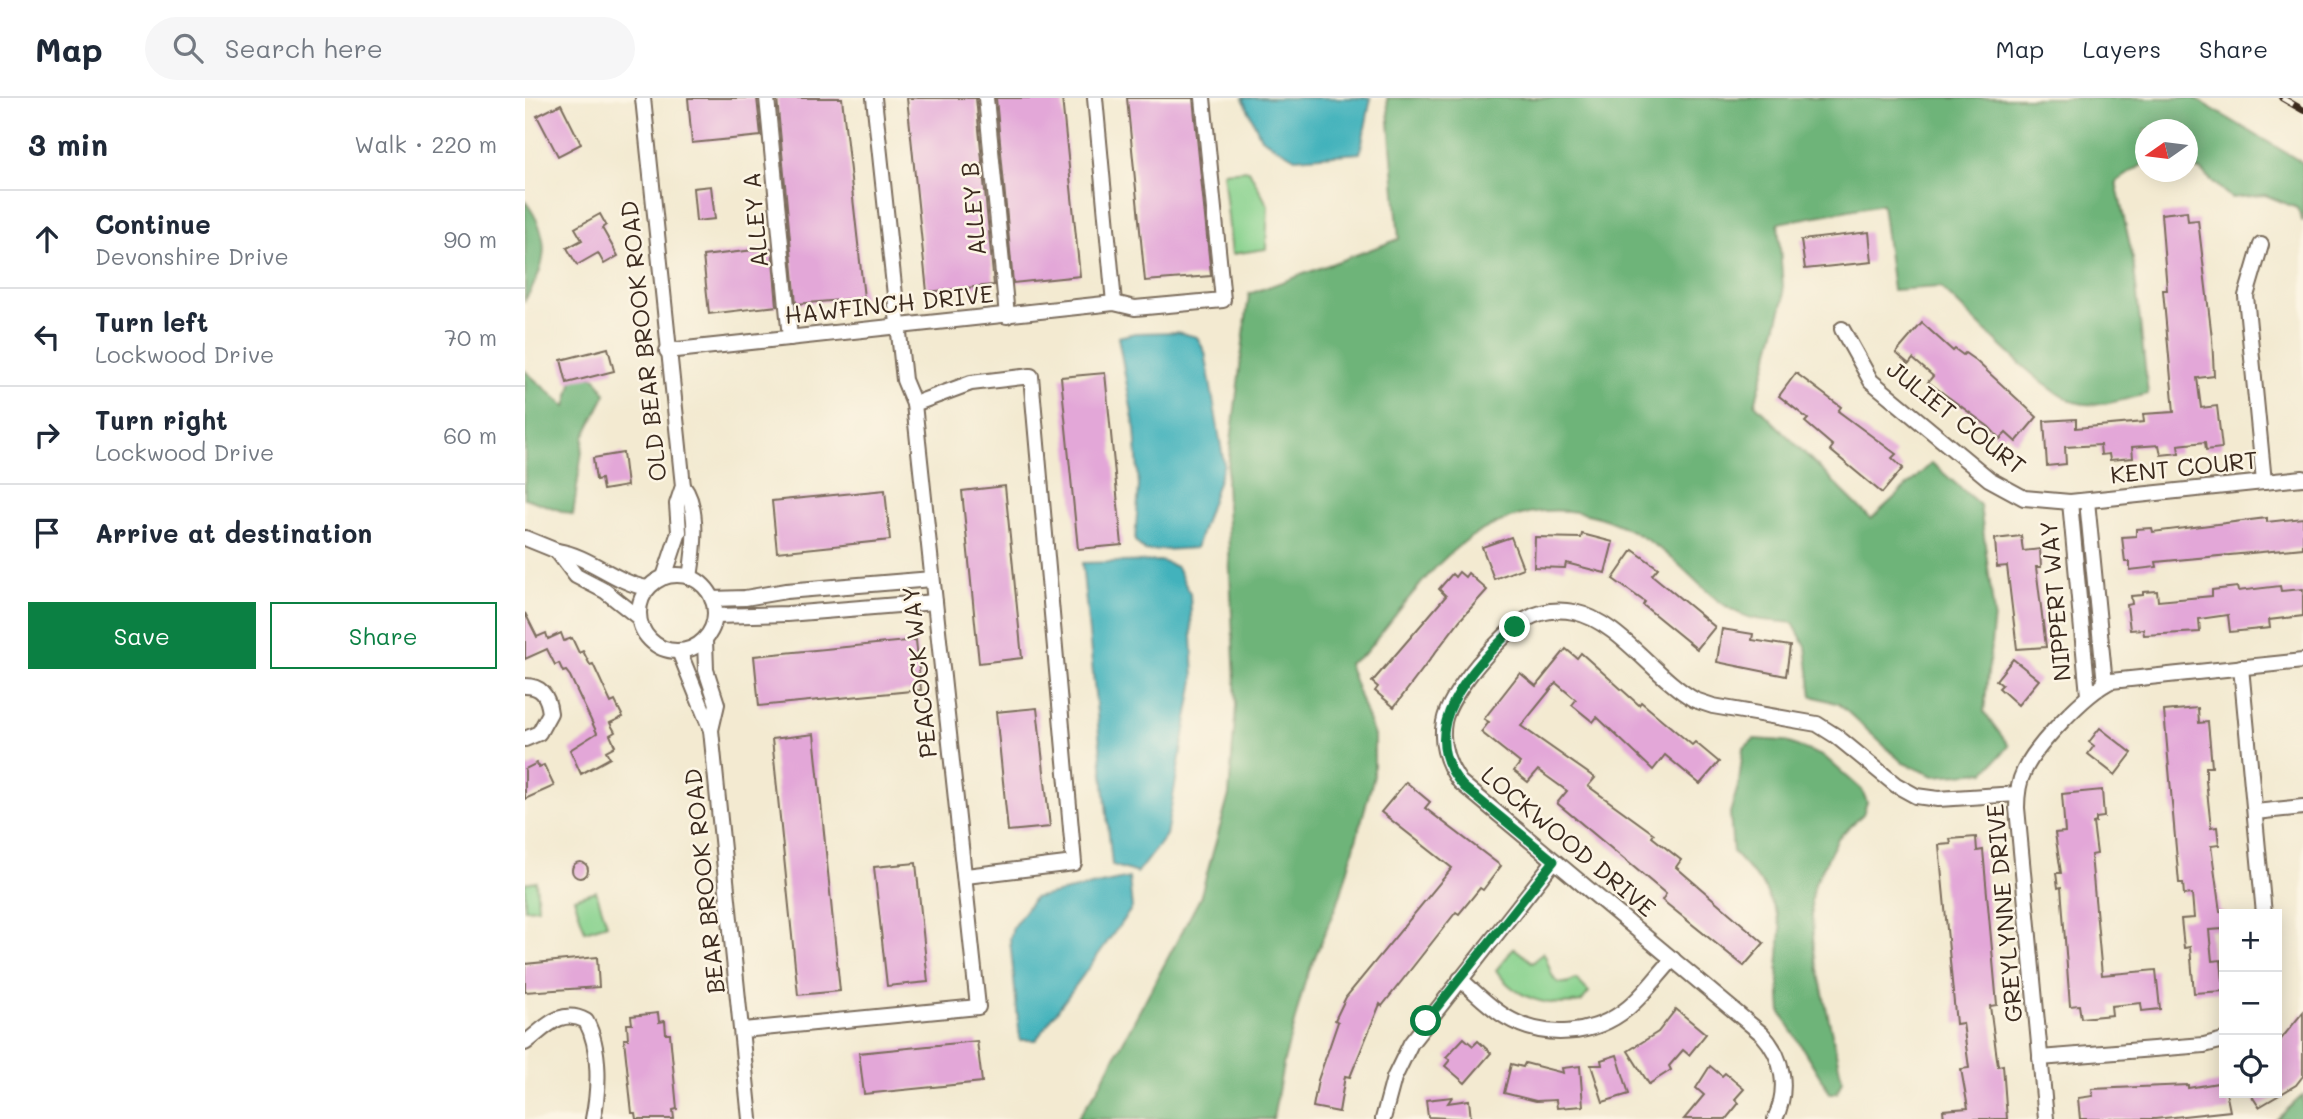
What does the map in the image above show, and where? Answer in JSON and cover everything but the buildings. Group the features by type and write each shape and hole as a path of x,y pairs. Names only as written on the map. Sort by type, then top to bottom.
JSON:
{"street":[{"name":"OLD BEAR BROOK ROAD","path":"643,98 683,486 677,504 679,532 664,577"},
{"name":"ALLEY A","path":"767,98 790,338"},
{"name":"PEACOCK WAY","path":"743,1030 978,1007 914,404 904,380 874,98"},
{"name":"ALLEY B","path":"986,98 1007,316"},
{"path":"1095,98 1114,303"},
{"name":"HAWFINCH DRIVE","path":"667,351 1114,303 1135,308 1223,300 1203,98"},
{"path":"2261,245 2246,296 2264,482"},
{"name":"JULIET COURT","path":"1842,328 1870,379 1994,483 2030,499 2070,502"},
{"path":"914,404 971,383 1031,376 1075,863 966,876"},
{"name":"KENT COURT","path":"2070,502 2303,478"},
{"path":"683,486 691,496 694,555 690,578"},
{"name":"NIPPERT WAY","path":"2087,501 2105,684"},
{"name":"NIPPERT WAY","path":"2070,502 2088,695"},
{"path":"525,538 557,551 572,553 626,584 647,588"},
{"path":"557,551 576,576 605,591 638,617 645,635 655,644 679,651 693,649 705,640"},
{"path":"638,617 647,588 664,577 681,575 705,588 712,599 715,616 762,612 787,614 935,602"},
{"path":"712,599 932,579"},
{"name":"LOCKWOOD DRIVE","path":"1775,1119 1783,1085 1774,1049 1758,1030 1460,782 1447,760 1443,735 1450,705 1469,678 1515,627 1531,617 1549,612 1573,612 1597,621 1684,693 1700,703 1804,720 1825,728 1893,783 1912,794 1938,799 2017,794"},
{"name":"BEAR BROOK ROAD","path":"715,616 705,640 706,670 717,704 711,730 750,1119"},
{"path":"679,651 711,730"},
{"name":"GREYLYNNE DRIVE","path":"2046,1119 2017,794 2029,762 2088,695 2105,684 2129,677 2303,661"},
{"path":"2241,667 2264,909"},
{"path":"525,686 538,688 545,694 550,713 539,733 525,739"},
{"path":"2255,812 2303,807"},
{"path":"1383,1119 1389,1091 1404,1054 1554,861"},
{"path":"1460,979 1511,1021 1538,1030 1566,1032 1594,1027 1620,1014 1673,959"},
{"path":"525,1043 562,1016 577,1016 586,1021 593,1042 597,1082 593,1119"},
{"path":"2040,1058 2204,1045 2219,1041"}],"green space":[{"path":"1387,98 2194,98 2303,163 2303,222 2297,208 2265,195 2231,198 2198,170 2198,119 2135,119 2135,170 2116,182 2133,259 2148,394 2111,402 2083,404 2060,395 2006,350 1940,287 1893,290 1882,204 1778,223 1784,299 1755,404 1871,519 1932,463 1980,505 1994,615 1984,712 2009,746 1985,772 1934,776 1903,763 1839,704 1812,696 1806,647 1793,623 1756,619 1737,612 1713,596 1659,548 1613,522 1567,511 1543,511 1519,515 1495,524 1471,537 1442,561 1364,654 1348,664 1374,736 1374,776 1341,894 1305,981 1283,1065 1273,1119 1077,1119 1097,1090 1200,898 1229,795 1236,706 1226,482 1249,294 1399,239"},
{"path":"1249,170 1268,206 1266,249 1232,254 1223,172"},
{"path":"525,201 540,227 544,250 538,274 525,300"},
{"path":"525,371 566,407 575,372 596,378 606,394 584,437 573,515 525,498"},
{"path":"1754,739 1784,741 1825,757 1862,790 1867,802 1863,814 1838,838 1814,885 1811,901 1814,951 1842,1080 1837,1093 1830,1093 1781,1013 1778,968 1781,929 1777,914 1763,885 1733,852 1730,813 1739,783 1743,749"},
{"path":"536,881 538,908 525,909 525,883"},
{"path":"596,891 607,924 585,931 574,898"},
{"path":"1514,948 1533,963 1543,952 1556,980 1567,983 1576,979 1589,992 1581,1002 1569,1004 1545,1002 1523,994 1504,980 1496,970"},
{"path":"2303,1095 2303,1119 2277,1119"}],"water":[{"path":"1243,98 1371,98 1360,153 1295,158 1261,138"},
{"path":"1177,332 1197,337 1205,352 1224,464 1196,548 1145,551 1135,541 1139,486 1135,429 1118,337 1135,333"},
{"path":"1161,561 1177,567 1190,594 1194,680 1166,835 1137,873 1112,865 1082,563"},
{"path":"1129,878 1132,908 1036,1040 1020,1040 1010,939 1013,927 1034,898"}],"railway":[{"path":"2282,98 2303,110"}],"route":[{"path":"1426,1021 1554,861 1464,787 1447,760 1444,748 1444,723 1453,699 1515,627"}]}
